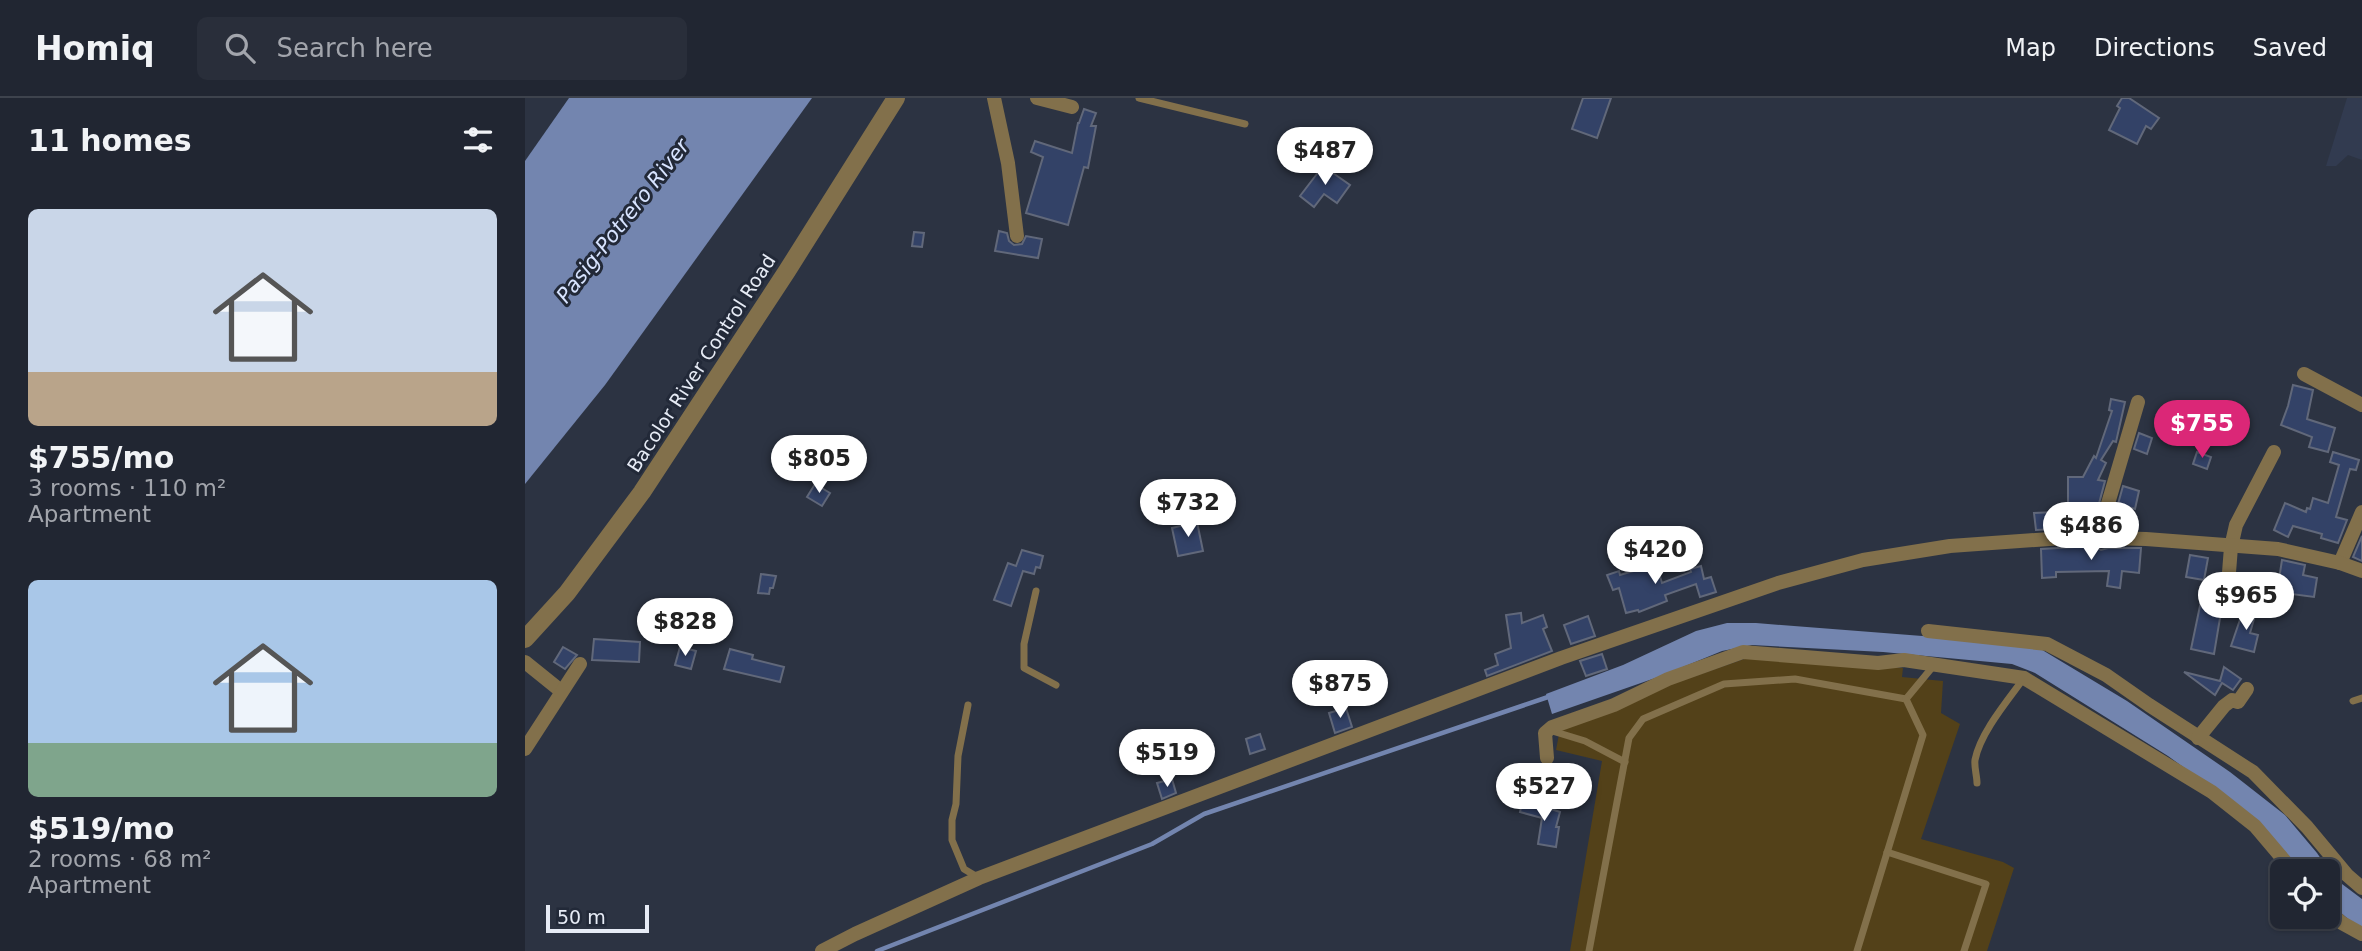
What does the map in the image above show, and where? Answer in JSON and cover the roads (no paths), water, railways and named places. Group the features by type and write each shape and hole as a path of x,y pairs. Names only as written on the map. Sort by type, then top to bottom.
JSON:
{"street":[{"name":"Bacolor River Control Road","path":"525,639 567,593 642,492 787,271 896,98"},
{"path":"994,98 1008,163 1017,236"},
{"path":"1037,98 1072,107"},
{"path":"2304,374 2362,405"},
{"path":"2102,540 2107,507 2138,402"},
{"path":"2227,598 2231,547 2240,515 2274,452"},
{"path":"2340,563 2362,512"},
{"path":"822,951 979,878 1561,658 1778,583 1863,560 1951,547 2078,537 2278,549 2340,563 2362,572"},
{"path":"1929,631 2047,644 2106,675 2253,772 2307,827 2347,876 2362,888"},
{"path":"1547,758 1545,733 1549,730 1614,705 1668,679 1744,652 1878,663 1904,660 1936,663 2024,678 2212,792 2255,826 2283,859"},
{"path":"525,662 561,691"},
{"path":"525,749 580,664"},
{"path":"2198,737 2224,706 2232,700 2238,702 2247,690"},
{"path":"2340,921 2362,934"}],"lane":[{"path":"1139,98 1245,124"},
{"path":"1036,591 1024,644 1024,668 1056,685"},
{"path":"1906,699 1936,663"},
{"path":"1977,783 1975,761 1981,745 1997,715 2024,678"},
{"path":"1589,951 1629,738 1643,719 1724,684 1795,679 1906,699"},
{"path":"2353,701 2362,698"},
{"path":"1857,951 1923,735 1906,699"},
{"path":"968,705 958,757 957,804 952,820 952,840 964,869 979,878"},
{"path":"1549,730 1585,741 1625,762"},
{"path":"1888,852 1986,884 1964,951"}],"water":[{"name":"Pasig-Potrero River","path":"569,98 812,98 605,385 525,484 525,161"},
{"path":"1727,623 1756,623 2039,648 2127,701 2230,772 2285,815 2321,859 2288,859 2219,793 2168,756 2035,673 2012,664 1883,652 1752,645 1722,651 1661,676 1552,714 1546,694 1623,665 1696,631"},
{"path":"2340,882 2362,899 2362,928 2340,912"}],"waterway":[{"path":"877,951 1152,844 1204,814 1551,696"}]}
